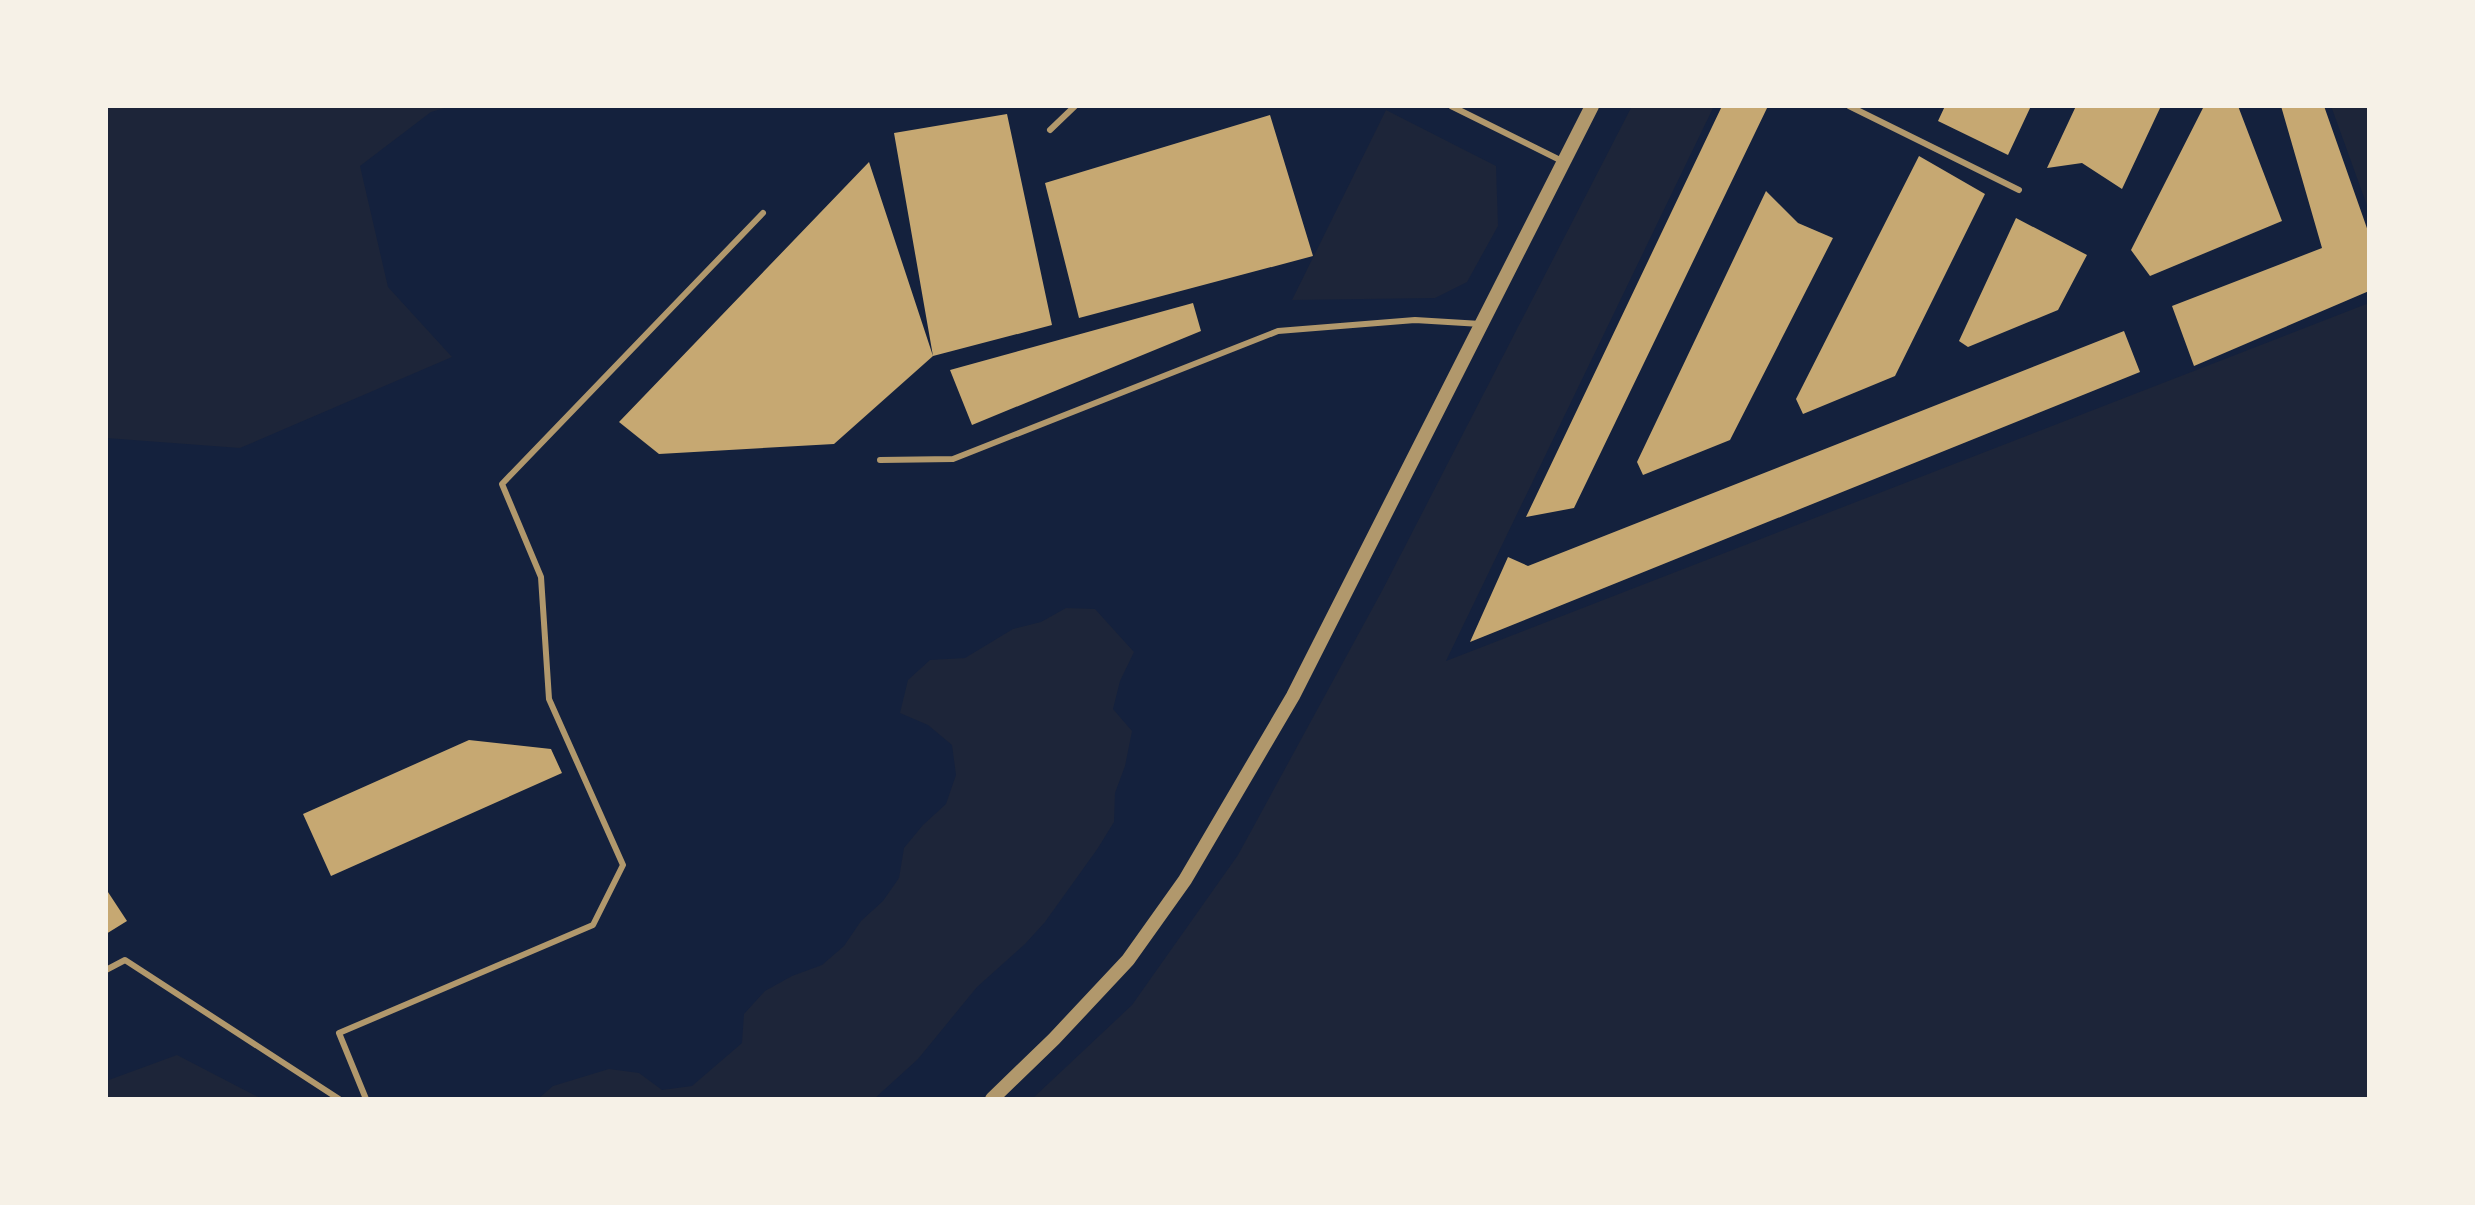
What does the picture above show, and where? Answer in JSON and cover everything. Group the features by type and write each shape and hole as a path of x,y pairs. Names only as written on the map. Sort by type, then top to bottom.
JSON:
{"street":[{"path":"992,1099 1128,960 1185,880 1293,696 1592,106"}],"lane":[{"path":"1050,130 1075,106"},
{"path":"1451,106 1564,162"},
{"path":"1849,106 2019,190"},
{"path":"366,1099 339,1033 593,925 623,865 549,699 541,577 502,484 763,213"},
{"path":"880,460 953,459 1278,331 1415,320 1481,324"},
{"path":"106,970 125,960 339,1099"}],"shaded area":[{"path":"106,106 451,106 431,112 360,166 388,287 452,357 240,448 106,438"},
{"path":"1632,106 1714,106 1446,661 2369,303 2369,1099 1032,1099 1132,1005 1238,855 1383,589"},
{"path":"2331,106 2369,106 2369,211"},
{"path":"1386,110 1496,166 1498,226 1467,282 1435,298 1292,300"},
{"path":"1066,608 1095,609 1134,652 1120,681 1113,709 1132,731 1125,766 1115,793 1114,822 1045,922 977,987 918,1059 874,1099 538,1099 553,1086 609,1069 639,1073 662,1090 692,1086 742,1043 744,1014 765,991 792,976 822,965 844,946 861,921 883,901 899,878 904,848 946,804 956,775 952,745 928,725 900,713 908,680 930,660 965,658 1013,629 1041,622"},
{"path":"177,1055 262,1099 106,1099 106,1081"}],"building":[{"path":"1722,106 1768,106 1574,508 1526,517"},
{"path":"1945,106 2031,106 2008,155 1938,121"},
{"path":"2076,106 2161,106 2122,189 2082,163 2047,168"},
{"path":"2204,106 2238,106 2282,221 2150,276 2131,250"},
{"path":"2281,106 2324,106 2369,234 2369,291 2194,366 2172,306 2322,248"},
{"path":"1007,114 1052,325 933,356 894,133"},
{"path":"1270,115 1313,256 1079,318 1045,183"},
{"path":"1919,156 1985,194 1895,376 1803,414 1796,399"},
{"path":"869,162 933,356 834,444 659,454 619,422"},
{"path":"1766,191 1798,223 1833,238 1730,440 1643,475 1637,462"},
{"path":"2016,218 2087,255 2058,310 1968,347 1959,341"},
{"path":"1193,303 1201,331 972,425 950,370"},
{"path":"2124,331 2140,372 1470,642 1508,557 1528,566"},
{"path":"469,740 551,749 562,773 331,876 303,814"},
{"path":"106,889 127,921 106,934"}]}
